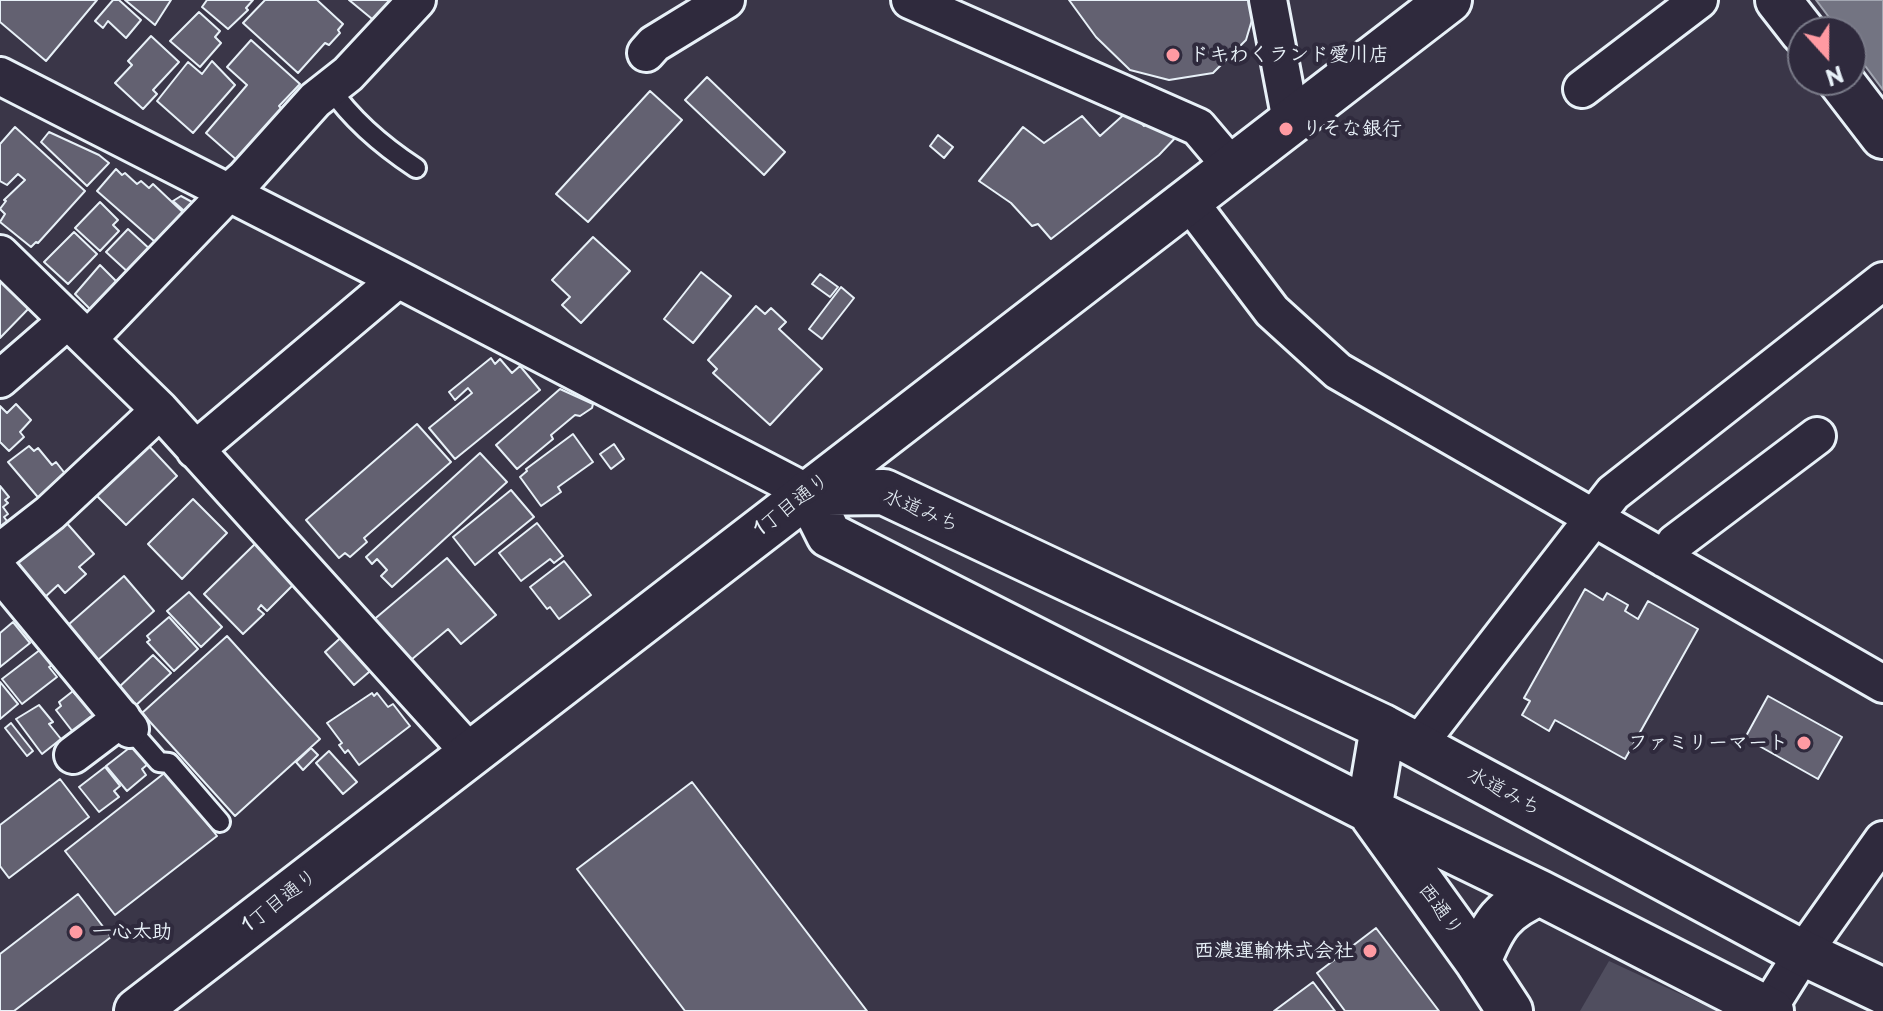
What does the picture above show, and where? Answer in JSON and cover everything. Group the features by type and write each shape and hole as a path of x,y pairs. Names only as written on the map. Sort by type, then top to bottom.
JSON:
{"street":[{"path":"0,379 78,330 245,178 315,100 348,74 417,0"},
{"path":"646,53 654,44 726,0"},
{"path":"910,0 1198,127 1231,166"},
{"path":"1268,0 1291,121"},
{"name":"1丁目通り","path":"137,1011 1449,0"},
{"path":"1582,89 1647,55 1699,0"},
{"path":"1778,0 1790,16"},
{"path":"0,76 808,493 829,535 1770,1010 1803,953 1883,840"},
{"path":"1852,96 1883,136"},
{"path":"1188,200 1272,311 1338,371 1883,684"},
{"path":"0,254 160,410 471,754"},
{"path":"195,450 398,279"},
{"path":"1369,810 1400,736 1613,493 1883,281"},
{"path":"0,552 50,513 160,410"},
{"path":"1665,559 1675,543 1790,471 1817,436"},
{"name":"水道みち","path":"808,493 884,492 1400,736 1803,953 1883,991"},
{"path":"0,572 126,723 73,755"},
{"name":"西通り","path":"1369,810 1510,1011"},
{"path":"1478,962 1490,931 1515,904 1540,893"}],"lane":[{"path":"330,88 339,101 388,149 416,168"},
{"path":"126,723 159,762 169,763 220,822"}],"shaded area":[{"path":"1609,961 1717,1011 1580,1011"}],"water":[{"path":"1816,0 1883,0 1883,90 1867,68 1867,16 1828,16"}],"building":[{"path":"0,0 97,0 46,61 0,22"},
{"path":"113,0 119,0 141,20 126,38 108,21 103,28 95,21"},
{"path":"125,0 171,0 155,25"},
{"path":"207,0 253,0 246,8 248,10 228,29 202,7"},
{"path":"265,0 317,0 343,24 338,30 340,33 329,45 325,43 298,73 243,23"},
{"path":"349,0 397,0 377,23"},
{"name":"ドキわくランド愛川店","path":"1069,0 1258,0 1246,40 1213,73 1169,80 1130,70 1096,37"},
{"path":"199,12 220,31 215,37 221,43 200,67 170,41"},
{"path":"151,36 179,62 153,90 157,94 143,109 115,83 132,65 128,61"},
{"path":"251,40 300,84 279,106 283,110 239,162 206,133 247,85 227,67"},
{"path":"212,61 235,85 193,133 157,101 188,62 202,74"},
{"path":"707,77 785,152 764,175 685,100"},
{"path":"650,91 682,120 588,222 556,194"},
{"path":"1129,110 1144,126 1151,121 1178,135 1159,155 1051,239 1038,224 1032,226 1011,203 979,181 1023,127 1044,143 1082,116 1100,136"},
{"path":"15,127 85,191 31,247 0,222 5,214 0,209 4,200 25,180 18,174 7,185 0,181 0,144"},
{"path":"49,132 99,155 109,163 87,186 41,142"},
{"path":"938,135 953,147 944,158 930,146"},
{"path":"116,169 137,184 141,181 149,188 153,184 189,218 162,248 97,191"},
{"path":"181,196 194,203 191,217 173,201"},
{"path":"100,202 118,220 113,225 119,231 100,251 75,228"},
{"path":"128,229 153,252 130,274 106,252"},
{"path":"74,232 97,254 68,284 44,262"},
{"path":"593,237 630,271 581,323 562,305 570,297 552,280"},
{"path":"100,265 118,283 112,288 116,291 96,315 75,294"},
{"path":"0,272 33,304 0,338"},
{"path":"701,272 731,296 693,343 664,319"},
{"path":"820,274 838,287 830,297 812,284"},
{"path":"841,287 854,298 822,339 809,329"},
{"path":"756,306 765,314 771,308 786,322 779,329 822,369 770,425 713,373 717,369 708,360"},
{"path":"491,358 495,364 500,359 512,373 520,366 540,390 455,459 429,428 472,393 468,388 455,400 449,392"},
{"path":"560,389 593,404 592,408 580,416 575,415 551,435 553,439 517,469 496,445"},
{"path":"16,404 31,420 20,432 24,437 9,451 0,442 0,406 7,413"},
{"path":"417,424 451,462 364,538 367,542 350,557 345,553 339,558 306,520"},
{"path":"573,434 593,462 558,487 561,492 541,506 520,477 526,469"},
{"path":"147,444 177,476 126,525 95,494"},
{"path":"614,444 624,459 611,469 600,454"},
{"path":"29,446 34,451 38,448 52,465 56,462 70,480 42,502 8,462"},
{"path":"480,453 507,482 392,587 381,576 387,570 377,559 372,564 366,557"},
{"path":"0,486 9,497 3,507 8,514 4,517 12,528 0,537"},
{"path":"511,490 534,517 475,565 453,537"},
{"path":"193,499 227,533 182,579 148,544"},
{"path":"64,520 94,554 79,567 86,574 65,593 58,585 44,598 14,564"},
{"path":"537,523 563,556 554,563 550,559 521,581 499,553"},
{"path":"260,539 292,573 287,578 293,585 267,611 261,605 258,609 264,614 243,634 204,594"},
{"path":"447,558 496,615 461,644 448,629 411,660 400,646 395,650 371,622"},
{"path":"564,561 591,595 559,619 530,587"},
{"path":"124,576 154,611 98,660 68,625"},
{"path":"1585,589 1603,600 1607,593 1628,605 1625,611 1638,619 1648,601 1698,629 1625,759 1555,720 1549,731 1522,715 1530,701 1524,698"},
{"path":"189,592 222,627 201,647 167,611"},
{"path":"169,617 198,649 174,671 147,642 150,640 147,636"},
{"path":"13,622 30,643 0,667 0,633"},
{"path":"347,632 376,666 354,685 325,652"},
{"path":"227,636 320,739 235,816 142,713"},
{"path":"45,646 58,661 49,667 57,677 22,704 2,679"},
{"path":"153,655 171,673 134,707 117,689"},
{"path":"0,682 18,704 0,719"},
{"path":"82,688 98,708 92,713 97,719 76,736 56,710 61,706 59,702"},
{"path":"372,693 374,696 377,693 388,707 393,704 410,726 359,765 348,750 345,753 339,745 342,743 327,723"},
{"path":"1768,696 1842,737 1818,779 1745,738"},
{"path":"39,705 53,722 49,724 61,739 42,754 16,719"},
{"path":"11,723 33,751 27,756 5,728"},
{"path":"133,745 148,764 142,769 146,775 127,791 106,766"},
{"path":"311,748 318,755 303,770 296,762"},
{"path":"329,751 357,782 343,794 316,763"},
{"path":"105,767 120,786 114,791 119,797 99,812 79,787"},
{"path":"167,771 217,836 115,915 65,851"},
{"path":"60,779 89,817 9,878 0,866 0,825"},
{"path":"692,782 867,1011 685,1011 577,869"},
{"path":"78,894 111,937 14,1011 0,1011 0,954"},
{"name":"西濃運輸株式会社","path":"1376,928 1439,1011 1345,1011 1317,973"},
{"path":"1313,982 1335,1011 1274,1011"}],"place":[{"name":"ドキわくランド愛川店","path":"1173,55"},
{"name":"りそな銀行","path":"1286,129"},
{"name":"ファミリーマート","path":"1804,743"},
{"name":"一心太助","path":"76,932"},
{"name":"西濃運輸株式会社","path":"1370,951"}]}
